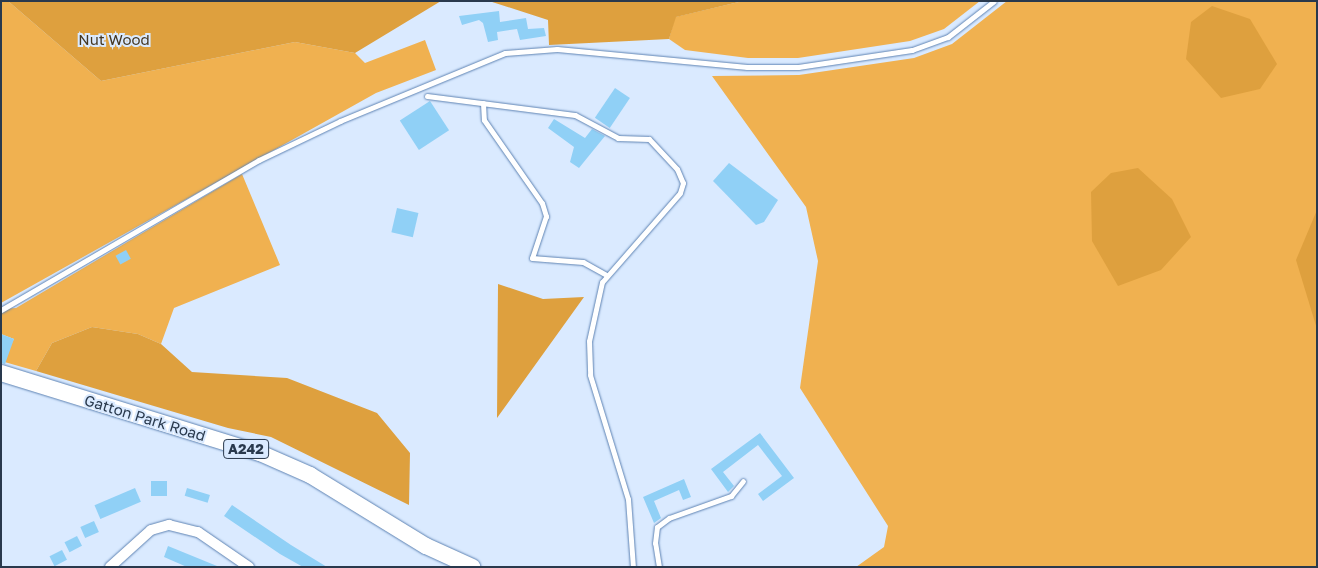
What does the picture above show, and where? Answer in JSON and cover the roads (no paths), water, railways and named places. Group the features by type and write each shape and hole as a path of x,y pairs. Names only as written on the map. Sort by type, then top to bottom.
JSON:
{"main road":[{"name":"Gatton Park Road","path":"1,373 260,453 310,475 426,546 472,567"}],"street":[{"path":"110,567 152,530 168,525 198,532 249,567"}],"lane":[{"path":"1,310 259,160 340,120 506,53 566,50 747,67 798,67 912,50 948,37 994,1"},
{"path":"427,96 575,115 618,138 649,139 669,157 683,183 680,193 606,275 588,341 590,375 628,499 633,567"},
{"path":"483,103 484,120 542,203 546,216 532,258 582,262 606,275"},
{"path":"659,567 654,543 657,527 668,518 731,496 743,481"}],"park label":[{"name":"Nut Wood","path":"114,40"}]}
